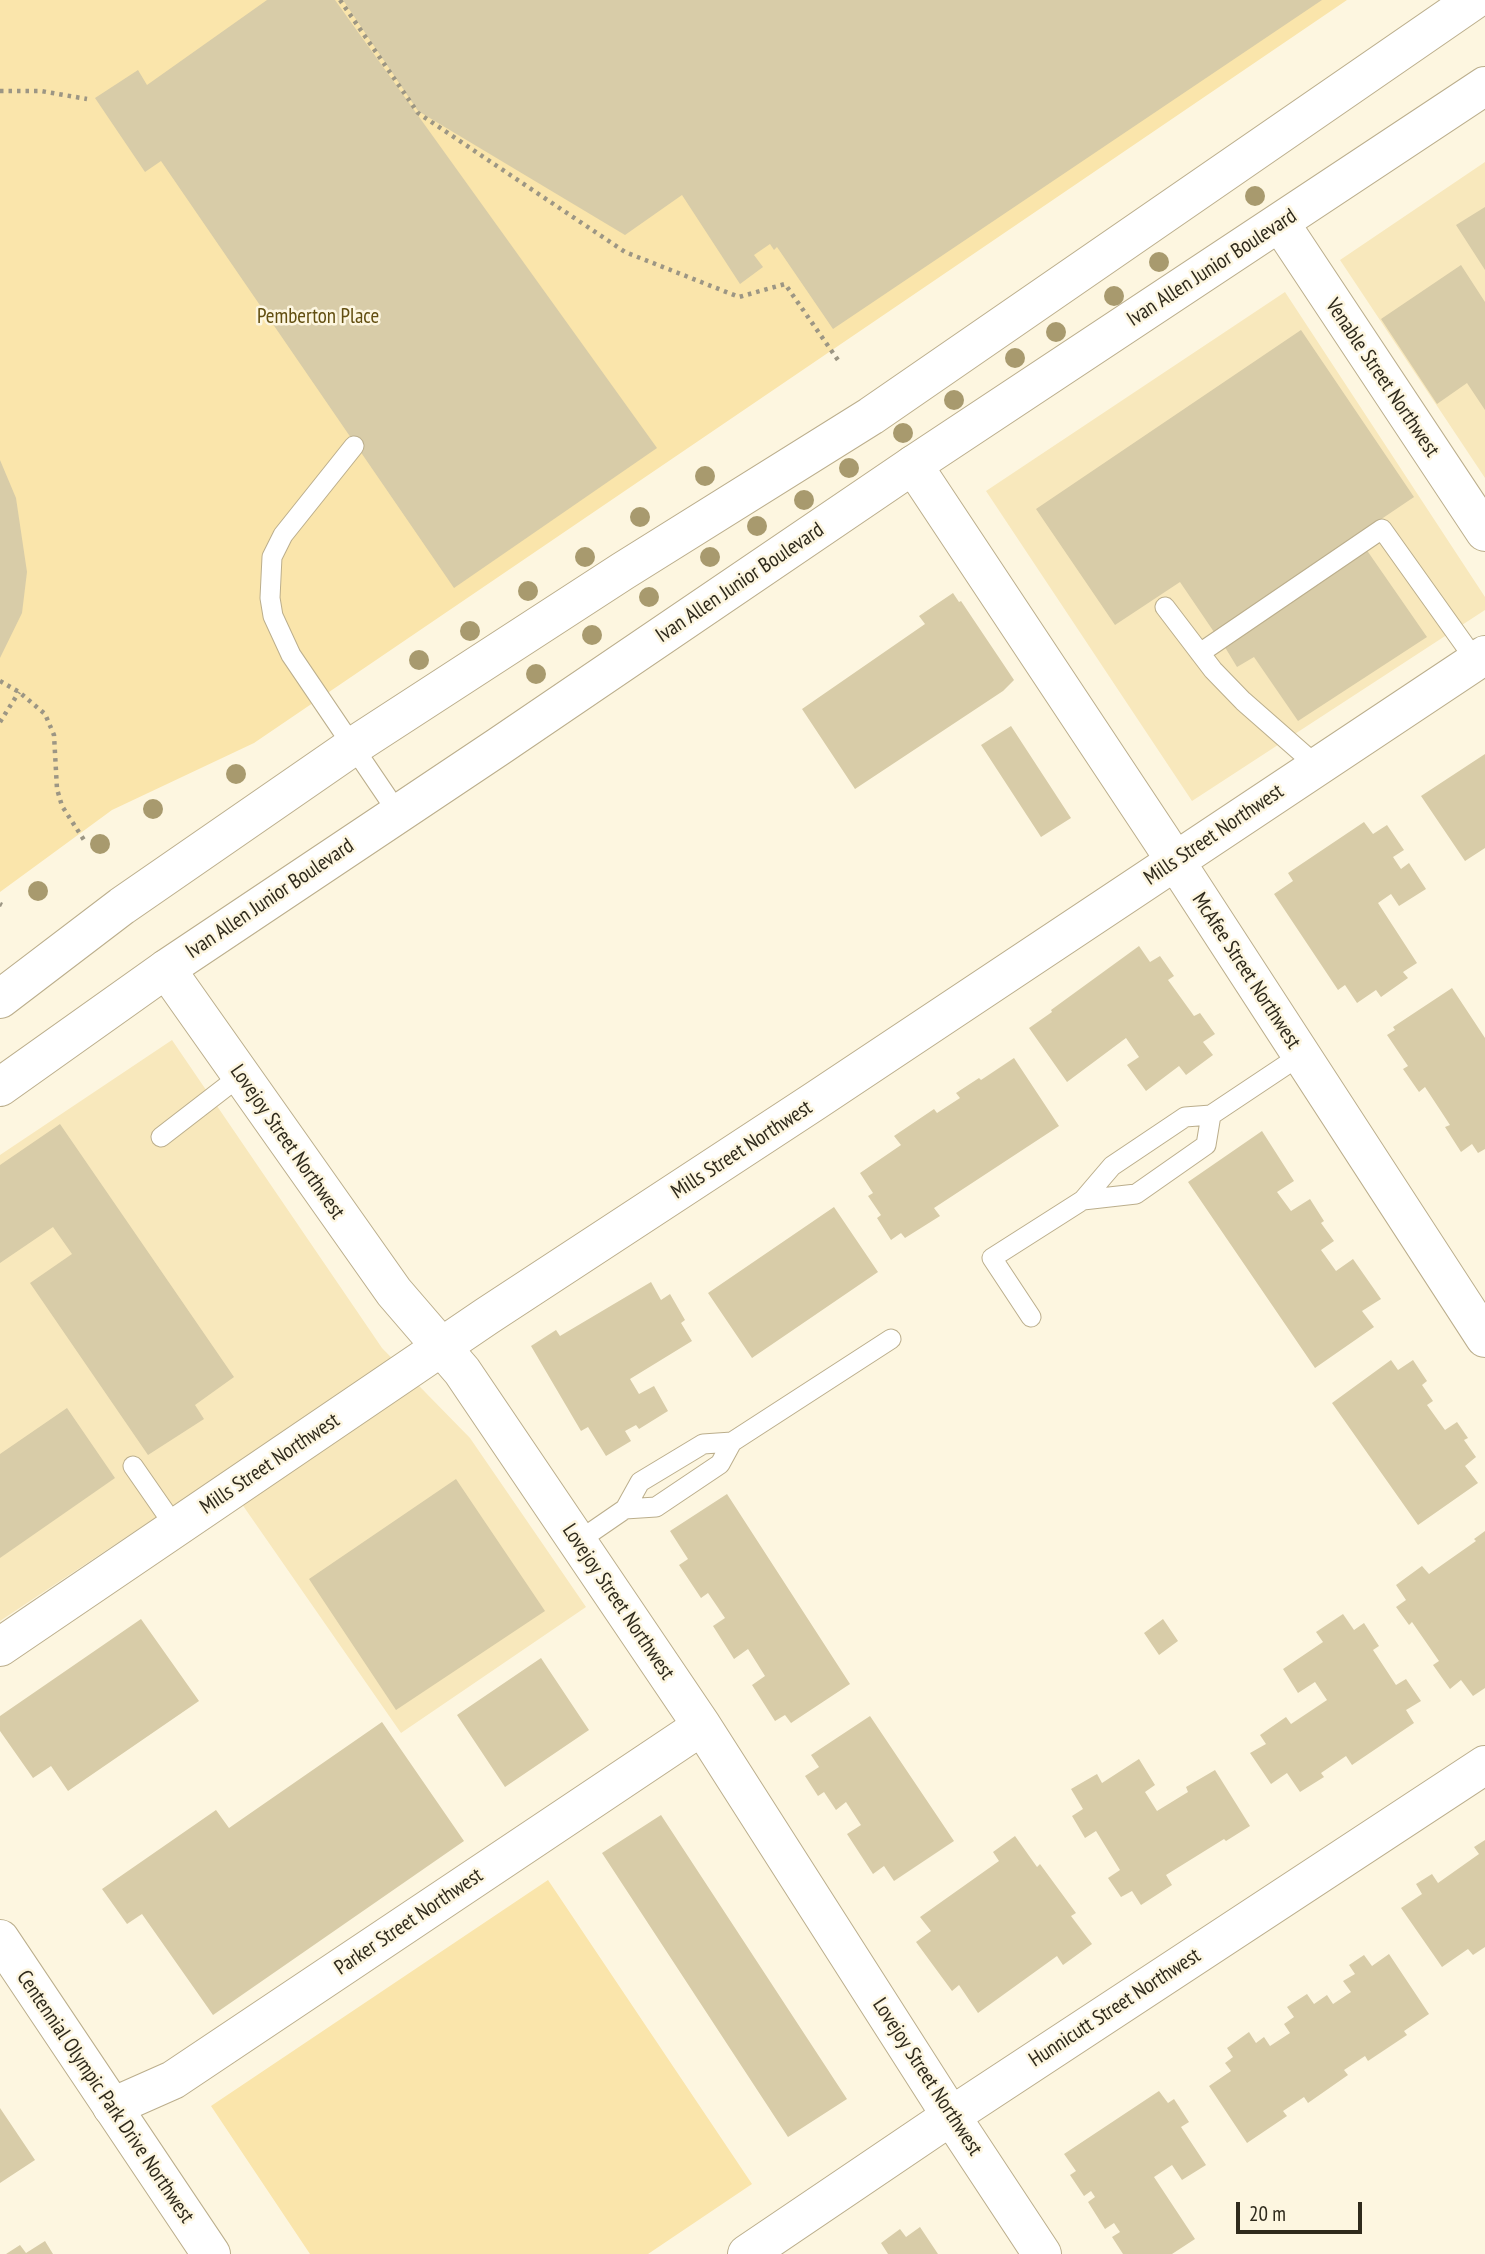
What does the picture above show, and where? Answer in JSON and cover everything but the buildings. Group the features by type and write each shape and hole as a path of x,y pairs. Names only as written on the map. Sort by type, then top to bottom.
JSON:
{"street":[{"path":"0,999 122,906 352,747 623,571 871,416 1474,0"},
{"name":"Ivan Allen Junior Boulevard","path":"0,1087 166,969 522,732 913,466 1485,86"},
{"name":"Venable Street Northwest","path":"1280,223 1485,532"},
{"name":"McAfee Street Northwest","path":"913,466 1175,861 1485,1338"},
{"name":"Mills Street Northwest","path":"0,1647 442,1347 1481,658"},
{"name":"Lovejoy Street Northwest","path":"166,969 394,1292 462,1371 702,1726 1042,2254"},
{"name":"Parker Street Northwest","path":"112,2107 173,2080 702,1726"},
{"name":"Hunnicutt Street Northwest","path":"747,2254 951,2116 1485,1765"},
{"name":"Centennial Olympic Park Drive Northwest","path":"7,1964 112,2107 211,2254"}],"lane":[{"path":"354,446 283,534 272,557 270,598 274,616 291,655 398,813"},
{"path":"1200,653 1382,529 1481,658"},
{"path":"1165,607 1213,670 1243,701 1317,766"},
{"path":"1031,1317 992,1258 1083,1200 1112,1166 1185,1116 1211,1115 1301,1055"},
{"path":"161,1137 240,1076"},
{"path":"1083,1200 1136,1194 1206,1145 1211,1115"},
{"path":"625,1509 656,1507 720,1464 732,1442 891,1339"},
{"path":"577,1542 625,1509 640,1482 703,1444 732,1442"},
{"path":"133,1466 176,1528"}],"path":[{"path":"340,0 418,114 625,252 739,297 785,284 840,363"},
{"path":"0,91 41,91 87,99"},
{"path":"0,681 19,692 45,714 54,735 56,776 62,806 84,840"},
{"path":"0,722 19,692"}],"shaded area":[{"path":"1485,162 1485,478 1340,260"},
{"path":"1285,292 1485,597 1485,610 1192,801 986,491"},
{"path":"172,1040 382,1348 470,1438 586,1607 401,1733 221,1474 0,1621 0,1155"}],"green space":[{"name":"Pemberton Place","path":"0,0 1347,0 254,743 112,810 0,892"},
{"path":"548,1880 752,2184 648,2254 310,2254 211,2106"}]}
